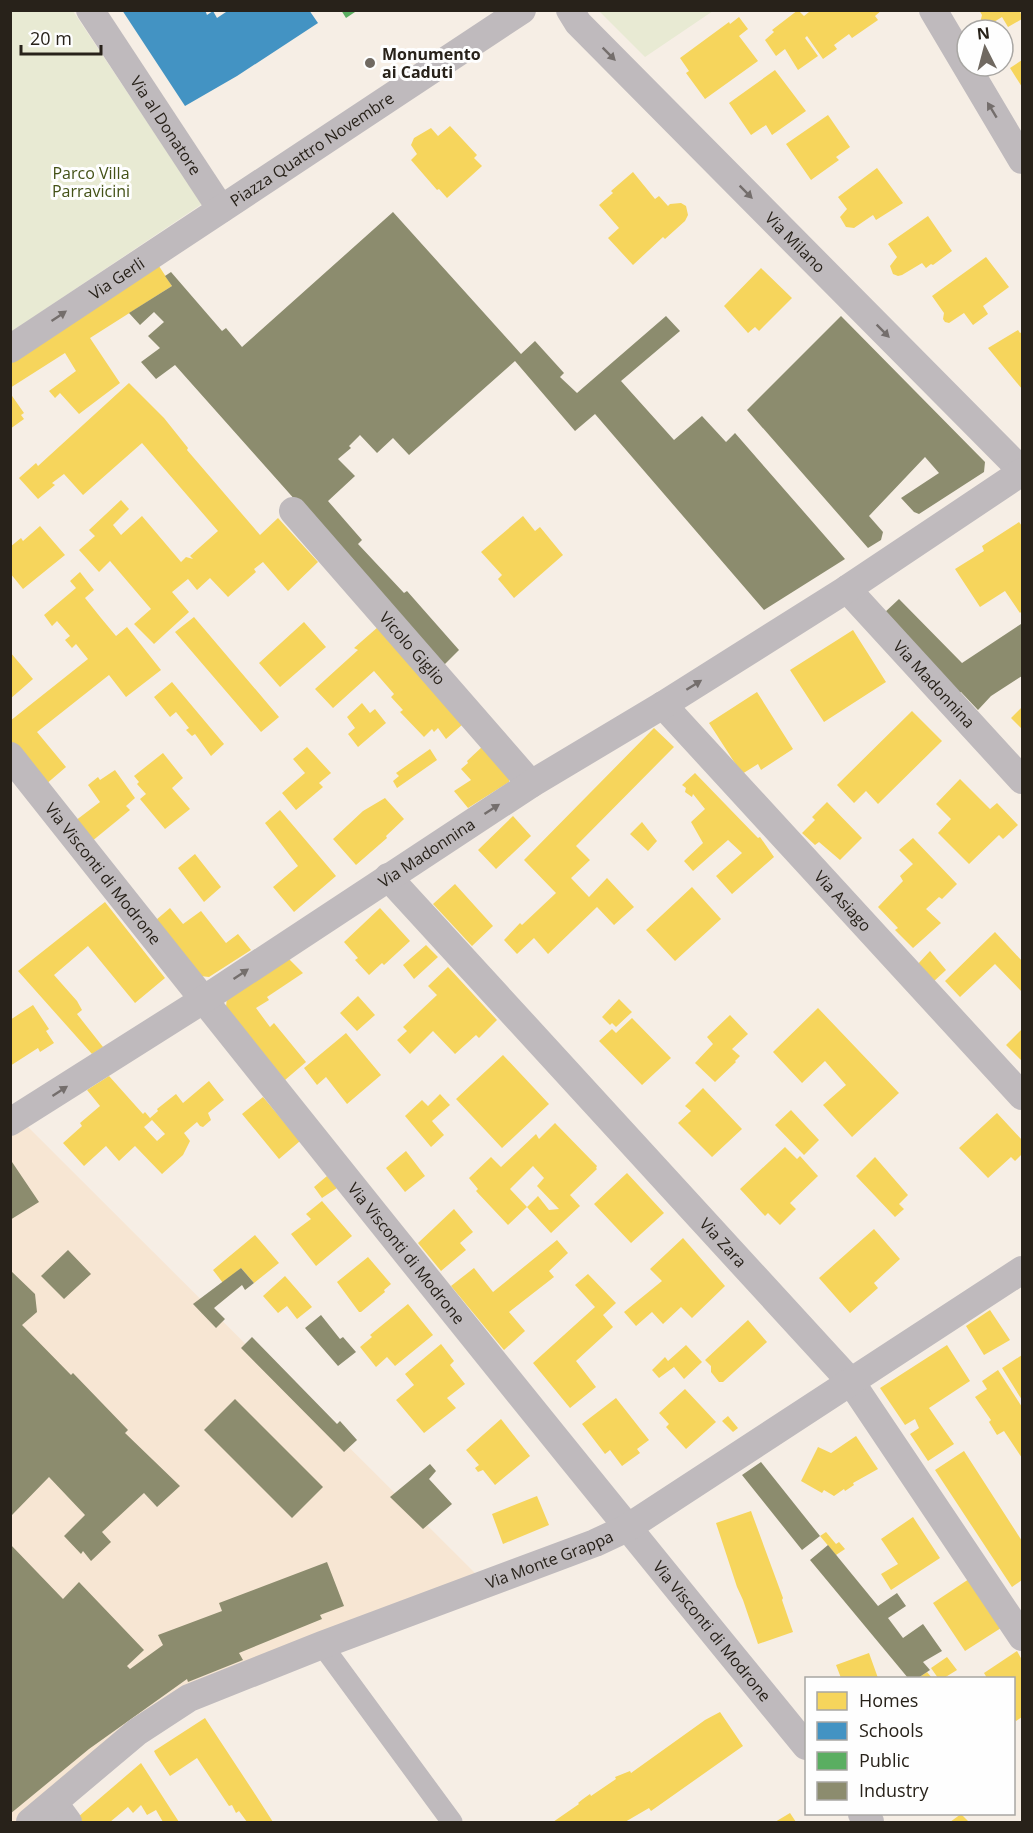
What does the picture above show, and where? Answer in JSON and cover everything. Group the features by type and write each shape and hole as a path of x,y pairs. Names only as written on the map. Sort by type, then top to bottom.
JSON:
{"street":[{"name":"Via al Donatore","path":"90,10 221,209"},
{"name":"Piazza Quattro Novembre","path":"221,209 522,10"},
{"name":"Via Milano","path":"570,10 587,32 1023,471"},
{"path":"933,10 1023,160"},
{"name":"Via Gerli","path":"10,349 221,209"},
{"name":"Via Madonnina","path":"10,1122 203,1000 531,784 663,705 847,589 1023,471"},
{"name":"Vicolo Giglio","path":"293,511 531,784"},
{"name":"Via Madonnina","path":"847,589 1023,780"},
{"name":"Via Asiago","path":"663,705 1023,1096"},
{"name":"Via Visconti di Modrone","path":"10,756 627,1528 805,1744"},
{"name":"Via Zara","path":"388,877 851,1382 1023,1637"},
{"name":"Via Monte Grappa","path":"30,1822 61,1813 137,1732 189,1698 322,1645 595,1543 627,1528 1023,1270"},
{"path":"322,1645 452,1822"}],"shaded area":[{"path":"24,1123 478,1576 134,1725 16,1822 11,1822 10,1132"}],"green space":[{"name":"Parco Villa Parravicini","path":"11,11 73,11 202,204 11,332"},
{"path":"599,11 713,11 645,57"}],"building: Homes":[{"path":"798,10 804,16 809,12 808,10 882,10 875,16 878,20 852,38 849,34 834,45 837,49 823,59 807,36 805,38 818,56 798,70 785,49 776,56 765,40 774,32 772,30"},
{"path":"979,10 1020,10 1022,19 1015,23 1015,18 981,18"},
{"path":"739,17 748,29 739,36 758,61 705,99 686,73 689,71 680,58"},
{"path":"1022,60 1022,87 1015,76 1015,65"},
{"path":"775,70 806,111 772,135 766,125 751,135 729,103"},
{"path":"828,115 850,147 836,157 839,160 811,180 786,144"},
{"path":"450,126 477,155 474,158 482,166 447,198 411,160 417,154 411,145 414,138 431,128 438,136"},
{"path":"877,168 903,203 876,220 873,215 854,228 846,227 840,217 847,209 838,197"},
{"path":"633,172 655,199 659,196 668,206 681,203 686,206 688,215 685,221 665,239 663,237 633,265 608,238 619,228 599,205"},
{"path":"928,216 952,251 926,268 922,263 902,275 893,274 890,266 897,257 888,244"},
{"path":"986,257 1009,287 983,306 988,314 973,325 964,313 949,323 945,322 944,313 932,296"},
{"path":"157,263 172,286 90,338 120,383 79,414 60,393 55,398 49,391 76,371 65,353 10,388 10,358"},
{"path":"761,268 792,298 759,331 755,327 748,333 724,306"},
{"path":"1018,330 1022,332 1022,389 988,348"},
{"path":"129,383 164,418 188,448 187,450 260,535 278,518 318,562 288,591 263,562 254,569 256,572 228,597 210,578 197,590 188,579 172,592 189,612 154,644 134,624 151,609 110,561 99,572 79,550 95,536 89,530 121,500 129,509 113,525 121,535 142,516 181,562 186,557 193,559 190,556 218,531 142,443 83,495 64,474 52,483 55,485 38,499 19,478 36,463 38,466"},
{"path":"10,393 24,413 21,415 24,419 10,429"},
{"path":"523,516 535,531 540,527 563,555 514,598 498,579 502,575 481,552"},
{"path":"1019,522 1022,526 1022,611 1020,613 1005,591 980,607 955,569 984,551 982,546"},
{"path":"40,526 65,555 23,589 10,573 10,547 21,538 23,541"},
{"path":"80,572 94,590 85,598 101,618 116,636 127,627 161,670 126,697 109,675 37,732 66,767 45,785 10,742 10,721 88,659 76,644 72,648 65,640 70,636 57,621 52,626 44,615 76,588 70,581"},
{"path":"194,617 279,717 261,732 175,632"},
{"path":"304,622 326,647 280,687 259,663"},
{"path":"378,627 463,724 446,739 438,728 434,732 432,729 424,737 400,712 403,710 391,697 394,694 374,671 333,708 315,689 358,650 354,648"},
{"path":"853,630 886,682 824,722 790,670"},
{"path":"10,652 33,679 10,699"},
{"path":"172,682 224,744 211,756 195,734 192,736 186,730 189,728 176,712 170,717 154,697"},
{"path":"757,692 793,749 761,770 758,764 742,774 709,723"},
{"path":"362,703 370,713 375,709 386,723 358,747 348,734 355,728 347,717"},
{"path":"1022,707 1022,729 1011,718"},
{"path":"912,711 942,741 878,804 866,791 854,803 837,785"},
{"path":"654,728 674,747 576,846 590,860 571,878 589,897 607,878 634,907 614,925 597,907 548,954 534,938 517,954 504,940 520,923 522,925 556,893 524,860"},
{"path":"483,746 509,776 509,782 468,808 454,791 471,780 461,769"},
{"path":"307,747 331,773 319,783 323,787 296,810 282,793 305,773 293,759"},
{"path":"430,749 437,760 397,788 393,781 399,776 396,773"},
{"path":"163,753 183,778 172,788 190,809 165,829 140,799 146,794 137,784 139,782 134,776"},
{"path":"115,770 135,798 126,806 130,810 91,842 75,821 100,802 88,785 98,777 100,780"},
{"path":"695,773 758,838 760,837 774,857 732,894 716,876 742,853 728,840 693,871 684,861 703,843 691,822 705,809 693,794 692,797 685,792 686,788 682,785"},
{"path":"960,779 990,809 997,803 1018,825 1003,839 999,835 969,864 938,833 951,819 936,804"},
{"path":"385,798 404,819 386,836 387,838 356,865 333,839 363,811"},
{"path":"827,802 862,838 840,860 819,842 815,845 802,833 815,820 812,817"},
{"path":"280,810 336,876 294,912 273,887 298,866 265,823"},
{"path":"513,816 531,836 496,869 478,850"},
{"path":"642,822 657,841 648,851 630,834"},
{"path":"913,838 957,884 942,899 939,897 926,909 941,923 913,948 895,930 898,928 878,907 903,881 900,876 913,864 899,850"},
{"path":"195,854 221,887 204,902 178,868"},
{"path":"455,884 493,926 472,946 433,904"},
{"path":"692,887 721,919 675,961 646,930"},
{"path":"105,902 165,978 135,1003 88,946 54,975 77,1001 82,1010 77,1014 103,1047 92,1054 18,971"},
{"path":"170,908 183,924 201,911 226,943 238,934 251,950 209,977 200,976 156,920"},
{"path":"380,908 410,941 384,965 382,963 369,975 355,960 358,958 344,942"},
{"path":"995,932 1022,961 1022,992 995,964 960,997 945,981"},
{"path":"426,945 438,957 414,979 403,965"},
{"path":"930,951 946,970 932,983 916,966"},
{"path":"288,958 303,973 267,997 269,1000 256,1008 270,1027 274,1023 306,1062 285,1080 226,1007 227,997"},
{"path":"448,967 497,1020 479,1038 476,1035 455,1054 433,1031 410,1054 397,1040 407,1031 403,1027 437,995 428,986"},
{"path":"358,996 375,1015 357,1031 340,1013"},
{"path":"619,999 632,1012 616,1027 612,1023 610,1025 602,1017"},
{"path":"33,1005 49,1029 46,1031 54,1043 40,1052 38,1048 10,1066 10,1020"},
{"path":"818,1008 899,1093 852,1137 823,1105 846,1085 825,1061 802,1083 773,1052"},
{"path":"730,1015 748,1034 732,1049 740,1056 736,1062 715,1082 695,1063 713,1044 707,1037"},
{"path":"632,1018 671,1058 642,1085 599,1041 612,1029 616,1033"},
{"path":"1022,1029 1022,1059 1021,1060 1006,1045"},
{"path":"346,1033 381,1075 347,1104 326,1077 317,1085 304,1068"},
{"path":"503,1055 549,1104 502,1148 456,1099"},
{"path":"109,1076 143,1114 145,1112 150,1118 158,1111 157,1109 176,1094 183,1103 209,1081 224,1100 208,1113 211,1120 203,1127 197,1122 184,1133 190,1141 183,1155 162,1174 135,1146 119,1161 106,1146 84,1166 63,1143 82,1126 80,1123 100,1106 87,1090","holes":["152,1120 165,1134 157,1141 144,1127"]},
{"path":"703,1088 742,1129 712,1157 678,1123 691,1111 685,1106"},
{"path":"440,1094 450,1105 432,1121 444,1135 431,1147 405,1116 422,1100 428,1106"},
{"path":"263,1097 300,1141 279,1159 242,1114"},
{"path":"791,1110 819,1140 804,1155 775,1125"},
{"path":"997,1113 1022,1140 1022,1154 1015,1161 1011,1157 988,1178 959,1148"},
{"path":"555,1123 597,1166 597,1169 570,1195 580,1206 551,1233 527,1207 508,1225 476,1191 478,1189 469,1178 491,1157 501,1167 536,1134 539,1139","holes":["533,1166 544,1178 537,1186 559,1209 549,1210 538,1196 527,1207 510,1189"]},
{"path":"785,1147 797,1159 800,1156 818,1176 790,1203 796,1209 780,1225 768,1213 765,1216 740,1189"},
{"path":"406,1151 425,1176 405,1192 386,1168"},
{"path":"875,1157 908,1195 899,1204 904,1209 895,1217 856,1176"},
{"path":"627,1173 664,1213 631,1243 594,1204"},
{"path":"327,1176 337,1188 322,1198 314,1187"},
{"path":"322,1201 352,1236 316,1266 291,1234 311,1219 306,1214"},
{"path":"454,1209 473,1232 460,1243 466,1250 441,1271 418,1243"},
{"path":"874,1229 900,1259 874,1283 878,1288 850,1313 819,1278"},
{"path":"255,1235 279,1263 254,1283 241,1268 223,1283 213,1270"},
{"path":"683,1238 725,1286 692,1318 681,1307 663,1324 652,1312 636,1326 624,1312 662,1281 650,1269"},
{"path":"557,1240 568,1253 549,1271 554,1277 509,1312 525,1331 504,1350 451,1286 474,1268 493,1292"},
{"path":"368,1257 391,1284 384,1290 385,1292 359,1312 337,1282"},
{"path":"588,1274 616,1303 603,1315 613,1327 576,1361 596,1387 570,1408 533,1363 595,1307 575,1285"},
{"path":"285,1276 312,1307 297,1319 287,1306 278,1313 263,1296"},
{"path":"408,1304 433,1335 395,1366 387,1357 376,1367 360,1347 372,1337 370,1335"},
{"path":"990,1310 1010,1340 984,1355 966,1326"},
{"path":"748,1320 767,1342 723,1382 719,1382 711,1372 711,1366 705,1360"},
{"path":"441,1344 454,1361 450,1365 465,1384 447,1398 456,1408 424,1433 396,1400 414,1385 405,1374"},
{"path":"686,1345 702,1362 684,1379 674,1367 659,1378 652,1370 665,1357 668,1361"},
{"path":"947,1345 970,1381 929,1408 954,1444 928,1461 910,1434 919,1428 915,1419 905,1425 880,1388"},
{"path":"1022,1355 1022,1400 1002,1368"},
{"path":"998,1370 1022,1407 1022,1458 1004,1431 997,1435 989,1422 991,1420 975,1397 987,1389 982,1381"},
{"path":"685,1389 716,1422 686,1449 666,1427 669,1424 659,1413"},
{"path":"616,1398 649,1440 637,1449 640,1453 622,1466 610,1450 605,1454 582,1424"},
{"path":"728,1416 738,1428 733,1432 722,1421"},
{"path":"501,1419 530,1456 495,1485 483,1470 478,1472 475,1468 479,1465 466,1450"},
{"path":"856,1436 878,1469 834,1496 824,1490 822,1493 801,1481 818,1447 831,1453"},
{"path":"964,1451 1022,1541 1022,1580 1012,1587 935,1470"},
{"path":"537,1496 549,1525 503,1544 492,1514"},
{"path":"751,1511 793,1632 758,1644 716,1523"},
{"path":"913,1517 940,1558 891,1590 881,1574 898,1564 881,1539"},
{"path":"826,1532 836,1544 839,1542 845,1549 836,1555 820,1536"},
{"path":"969,1579 1001,1628 965,1651 933,1603"},
{"path":"1017,1651 1022,1660 1022,1717 1015,1720 1015,1677 986,1677 984,1673"},
{"path":"869,1653 878,1677 841,1677 836,1665"},
{"path":"947,1657 957,1670 946,1677 937,1677 931,1668"},
{"path":"927,1672 931,1677 920,1677"},
{"path":"720,1712 743,1746 651,1811 649,1808 625,1822 553,1822 590,1794 591,1796 616,1779 615,1777 630,1771 631,1773 705,1720"},
{"path":"205,1718 273,1822 247,1822 239,1811 236,1813 197,1758 170,1776 156,1755 154,1751"},
{"path":"141,1763 179,1822 163,1822 156,1810 147,1815 141,1805 133,1813 128,1807 110,1822 82,1822 78,1817"},
{"path":"790,1813 796,1822 775,1822"},
{"path":"962,1815 969,1822 950,1822"}],"building: Schools":[{"path":"122,10 205,10 207,15 213,11 217,18 229,10 309,10 318,23 237,76 185,106"}],"building: Public":[{"path":"341,10 358,10 346,18"}],"building: Industry":[{"path":"393,212 521,354 535,341 564,373 560,377 577,393 666,316 680,331 621,381 674,440 702,416 726,442 735,433 845,559 764,610 595,414 575,431 515,361 409,455 393,438 377,453 360,435 349,446 351,448 338,459 355,476 328,501 362,540 358,544 404,593 407,591 459,650 443,666 175,365 156,379 141,362 160,348 148,336 164,322 154,312 140,325 129,313 172,286 165,276 171,272 222,331 226,328 242,347"},
{"path":"841,316 985,462 984,472 919,514 914,512 901,498 939,473 925,457 869,516 883,532 881,540 868,548 747,410"},
{"path":"899,599 962,663 1021,624 1022,676 991,696 978,710 883,614"},
{"path":"10,1159 39,1202 10,1220"},
{"path":"68,1250 91,1274 64,1299 41,1276"},
{"path":"241,1268 254,1283 245,1290 242,1285 214,1308 225,1319 216,1328 193,1304"},
{"path":"10,1270 35,1294 37,1312 22,1325 71,1375 73,1373 128,1430 125,1433 180,1486 157,1507 144,1493 102,1532 111,1542 91,1561 83,1551 81,1554 64,1536 85,1515 49,1477 12,1515 10,1513"},
{"path":"321,1315 340,1339 343,1337 356,1352 338,1366 305,1328"},
{"path":"252,1337 337,1424 340,1421 357,1440 344,1452 241,1348"},
{"path":"235,1399 323,1487 292,1518 204,1430"},
{"path":"761,1462 820,1536 802,1550 742,1475"},
{"path":"430,1464 436,1471 429,1479 452,1504 423,1529 390,1497"},
{"path":"10,1544 63,1599 79,1582 144,1650 127,1666 130,1669 163,1645 158,1635 222,1611 219,1603 327,1562 344,1606 320,1615 322,1619 239,1653 243,1660 188,1682 187,1679 89,1749 10,1814"},
{"path":"828,1545 878,1606 897,1593 906,1606 888,1618 903,1638 923,1624 942,1651 923,1662 930,1670 920,1677 907,1677 810,1560"}],"place":[{"name":"Monumento ai Caduti","path":"370,63"}]}
